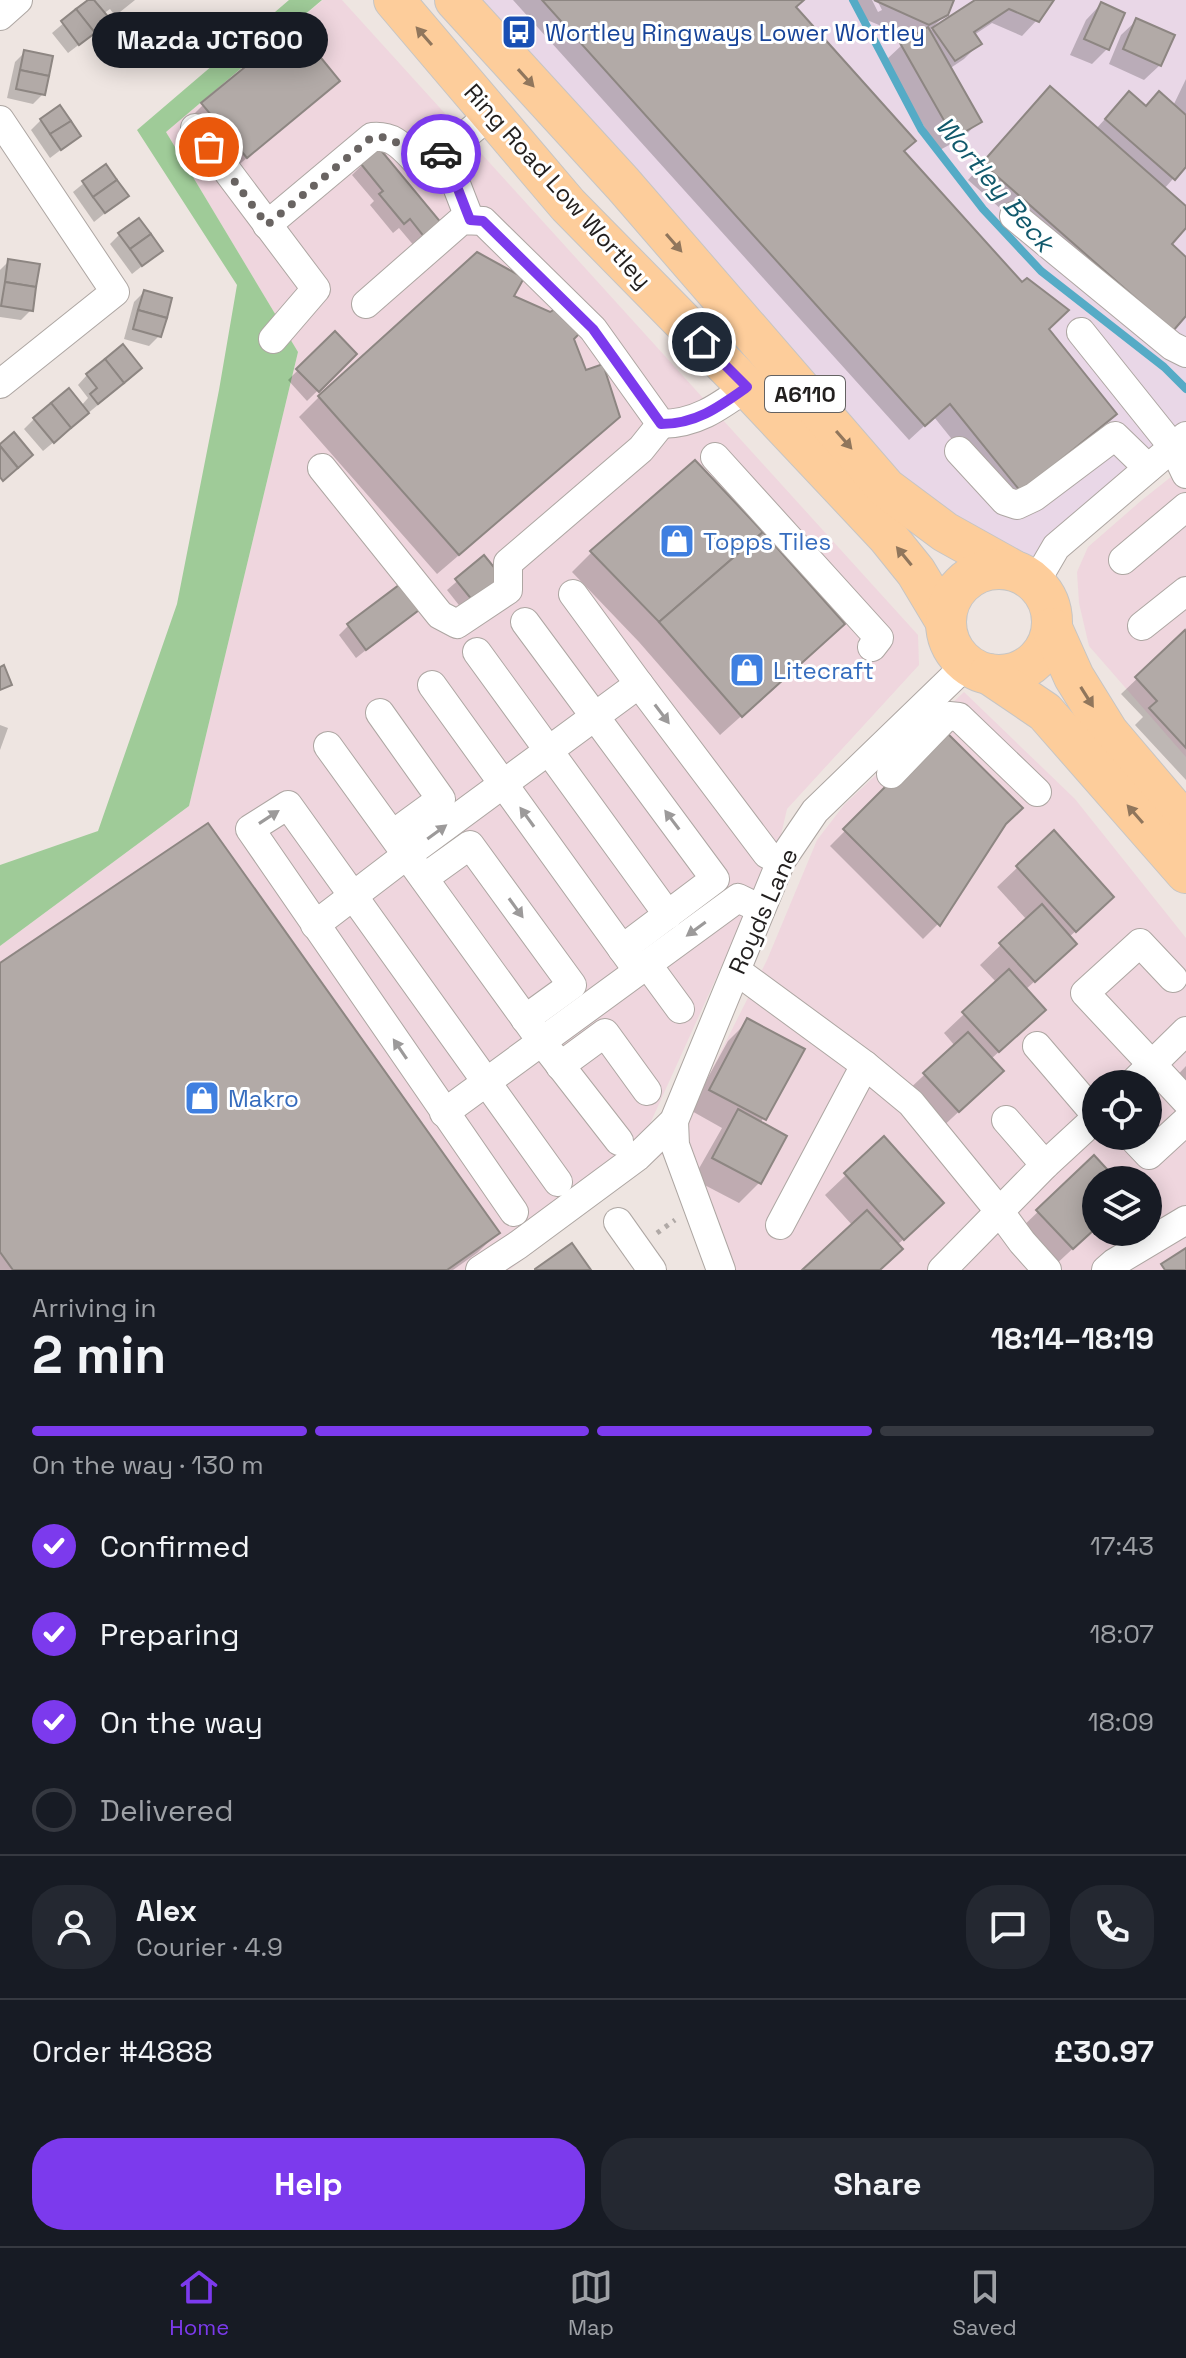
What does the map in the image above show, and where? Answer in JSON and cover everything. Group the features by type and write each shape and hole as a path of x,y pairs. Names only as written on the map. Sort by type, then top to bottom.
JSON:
{"highway":[{"name":"Ring Road Low Wortley","path":"394,0 568,205 747,387 887,536 916,572 946,622"},
{"name":"Ring Road Low Wortley","path":"455,0 623,184 886,488 945,532 1025,577"},
{"path":"946,622 955,593 966,580 981,572 998,569 1025,577 1048,601 1052,628 1074,677 1108,732 1186,824"},
{"name":"A6110","path":"946,622 949,640 956,654 1045,712 1186,873"},
{"path":"978,669 1003,675 1027,667 1047,645 1052,628"}],"street":[{"path":"0,16 18,0"},
{"path":"267,225 372,137 385,136 398,143 418,163 444,153 491,114"},
{"path":"0,120 115,292 0,384"},
{"path":"195,128 316,289 273,339"},
{"path":"444,153 470,220"},
{"path":"1014,216 1172,346 1186,353"},
{"path":"366,304 462,220 483,221 593,329 661,424"},
{"path":"1081,332 1180,441 1186,474"},
{"path":"661,424 680,424 719,407 747,387"},
{"path":"322,468 440,615 457,624 508,590 508,563 641,449 661,424"},
{"path":"959,451 1005,501 1017,505 1034,497 1115,436 1148,468"},
{"path":"1025,577 1180,441"},
{"path":"715,457 879,638 872,647"},
{"path":"1123,560 1186,507"},
{"path":"1142,626 1186,591"},
{"path":"573,594 767,854 781,861"},
{"path":"525,622 715,879 668,915 636,962"},
{"path":"477,652 668,915"},
{"name":"Royds Lane","path":"674,1121 781,861 815,811 897,756 978,669"},
{"path":"400,844 503,784 639,684"},
{"path":"432,685 636,962 680,1009"},
{"path":"315,925 354,897 441,799 380,713"},
{"path":"897,756 949,716 959,717 1037,792"},
{"path":"328,746 525,1019 619,1141"},
{"path":"514,1212 250,829 288,805 558,1182"},
{"path":"424,878 470,845 572,985 525,1019"},
{"path":"444,1113 542,1042 636,962 738,898 761,909"},
{"path":"1173,978 1140,943 1085,993 1186,1101"},
{"path":"737,971 865,1065 911,1103 1047,1270"},
{"path":"1146,1070 1186,1031"},
{"path":"560,1066 605,1033 647,1091"},
{"path":"1037,1046 1082,1099"},
{"path":"780,1225 865,1065"},
{"path":"1006,1120 1045,1165"},
{"path":"674,1121 675,1145 721,1270"},
{"path":"480,1270 637,1157 674,1121"},
{"path":"1162,1143 1186,1121"},
{"path":"948,1268 1082,1129"},
{"path":"1106,1270 1186,1220"},
{"path":"618,1222 652,1270"}],"path":[{"path":"636,1247 698,1204"}],"shaded area":[{"path":"323,0 342,0 918,635 919,665 787,809 781,835 649,1126 703,1087 767,960 817,840 844,805 964,692 1075,799 1186,938 1186,1270 721,1270 675,1145 509,1270 0,1270 0,946 189,806 298,352 166,132"},
{"path":"455,0 1186,0 1186,436 1035,583 945,532"},
{"path":"1186,465 1186,757 1089,646 1079,603 1077,572 1088,547"}],"green space":[{"path":"289,0 322,0 166,132 298,352 189,806 0,946 0,865 98,831 177,604 237,285 137,130"}],"building":[{"path":"88,0 94,0 111,20 95,33 76,9"},
{"path":"542,0 804,0 796,7 916,141 904,151 1022,282 1027,278 1069,310 1049,329 1117,414 1021,492 950,404 925,426"},
{"path":"874,0 954,0 948,15 929,25"},
{"path":"975,0 1054,0 1039,22 1009,9 974,32 982,44 955,61 932,28"},
{"path":"1101,2 1125,13 1109,50 1084,39"},
{"path":"76,9 95,33 79,45 61,21"},
{"path":"1136,18 1175,35 1161,66 1123,49"},
{"path":"295,26 340,81 247,158 201,103"},
{"path":"928,27 982,122 954,138 900,43"},
{"path":"24,50 53,56 49,76 20,70"},
{"path":"20,70 49,76 45,95 16,89"},
{"path":"1050,86 1186,206 1186,228 1172,244 1186,257 1186,316 1173,331 982,163"},
{"path":"1129,91 1146,106 1159,91 1186,115 1186,167 1175,180 1105,119"},
{"path":"60,105 71,121 50,134 40,119"},
{"path":"71,121 81,136 61,150 50,134"},
{"path":"379,148 443,225 426,239 410,219 404,224 379,194 383,191 361,164"},
{"path":"106,164 117,180 93,197 82,181"},
{"path":"117,180 129,196 105,213 93,197"},
{"path":"139,218 151,234 130,249 118,233"},
{"path":"151,234 163,251 142,266 130,249"},
{"path":"477,252 524,278 514,296 550,312 559,307 580,333 574,339 586,370 603,364 620,417 459,555 318,396"},
{"path":"8,259 40,264 36,287 5,282"},
{"path":"5,282 36,287 33,311 1,306"},
{"path":"144,290 172,298 167,318 138,310"},
{"path":"138,310 167,318 161,337 133,329"},
{"path":"335,331 357,354 319,392 296,369"},
{"path":"123,344 142,368 124,383 105,359"},
{"path":"105,359 124,383 98,404 90,394 97,388 86,374"},
{"path":"69,388 89,413 71,428 51,403"},
{"path":"51,403 71,428 54,443 33,418"},
{"path":"14,432 33,455 18,468 0,446"},
{"path":"0,446 18,468 3,481 0,477"},
{"name":"Topps Tiles","path":"695,460 763,532 659,622 590,551"},
{"name":"Litecraft","path":"763,532 845,624 742,717 659,622"},
{"path":"484,555 506,582 477,606 455,579"},
{"path":"403,582 423,607 366,650 347,624"},
{"path":"1185,630 1186,748 1149,708 1157,701 1135,677"},
{"path":"4,665 12,685 0,690 0,667"},
{"path":"943,729 1023,808 1006,824 940,926 843,829"},
{"name":"Makro","path":"208,823 500,1233 447,1270 13,1270 0,1252 0,963"},
{"path":"1054,830 1114,897 1076,932 1016,866"},
{"path":"1042,904 1077,944 1035,982 999,943"},
{"path":"1009,969 1046,1010 999,1052 962,1012"},
{"path":"747,1018 805,1049 766,1120 709,1090"},
{"path":"968,1032 1004,1071 959,1112 923,1073"},
{"path":"738,1109 787,1136 761,1184 712,1158"},
{"path":"884,1136 944,1203 904,1240 844,1173"},
{"path":"1094,1155 1104,1166 1082,1166"},
{"path":"1082,1166 1082,1241 1073,1249 1036,1210"},
{"path":"867,1210 903,1249 880,1270 802,1270"},
{"path":"572,1243 591,1270 535,1270 535,1269"},
{"path":"1186,1248 1186,1270 1165,1270 1161,1264"}],"waterway":[{"name":"Wortley Beck","path":"853,0 921,129 983,209 1041,271 1164,367 1186,389"}],"way so far":[{"path":"209,147 267,225 372,137 385,136 398,143 418,163 441,154"}],"place":[{"name":"Wortley Ringways Lower Wortley","path":"519,32"},
{"name":"Mazda JCT600","path":"209,147"},
{"name":"Topps Tiles","path":"677,541"},
{"name":"Litecraft","path":"747,670"},
{"name":"Makro","path":"202,1098"}],"route":[{"path":"441,154 444,153 470,220 483,221 593,329 661,424 680,424 719,407 747,387 702,342"}]}
